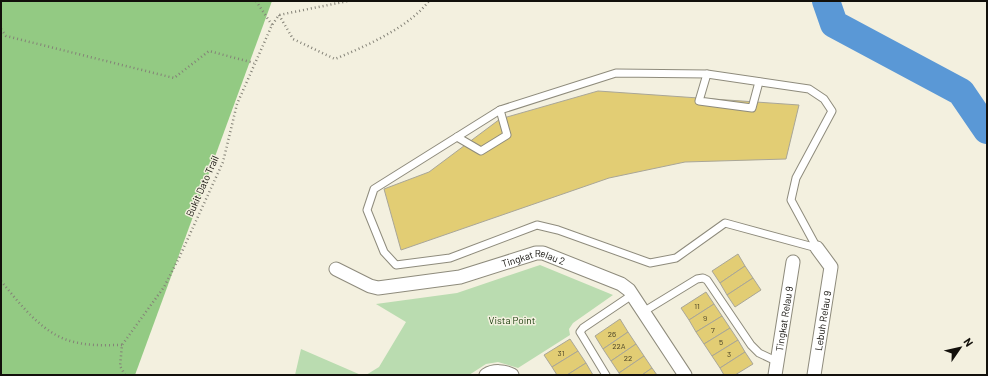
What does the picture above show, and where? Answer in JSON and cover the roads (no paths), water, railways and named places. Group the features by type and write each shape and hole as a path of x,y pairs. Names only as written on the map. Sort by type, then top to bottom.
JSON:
{"street":[{"name":"Lebuh Relau 9","path":"814,375 831,267 817,248"},
{"name":"Tingkat Relau 2","path":"336,269 370,286 378,288 460,277 543,253 621,284 632,295 685,375"},
{"name":"Tingkat Relau 9","path":"775,375 793,262"},
{"path":"486,375 490,372 502,371 512,375"}],"lane":[{"path":"616,73 706,74 809,89 824,99 832,111 796,178 791,200 817,248 725,223 676,258 650,263 558,230 537,225 450,258 396,265 384,252 367,210 374,189 500,110 616,73"},
{"path":"706,74 699,101 752,108 759,82"},
{"path":"457,136 481,151 507,135 500,110"},
{"path":"643,312 702,278 707,280 751,345 759,353 778,362"},
{"path":"606,375 580,332 583,328 632,295"}],"waterway":[{"path":"826,1 834,24 961,92 987,130"}],"park label":[{"name":"Vista Point","path":"512,320"}]}
